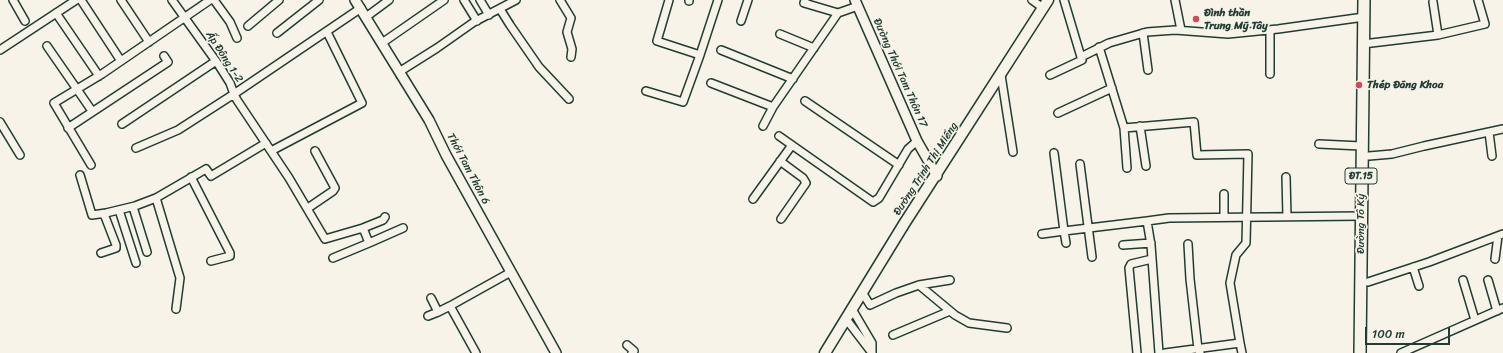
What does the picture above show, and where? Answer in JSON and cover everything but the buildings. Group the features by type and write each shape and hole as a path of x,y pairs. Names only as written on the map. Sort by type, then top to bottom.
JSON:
{"main road":[{"name":"Đường Tô Ký","path":"1364,0 1367,16 1369,156 1367,353"},
{"name":"Đường Tô Ký","path":"1367,16 1371,0"},
{"name":"Đường Trịnh Thị Miếng","path":"825,353 862,292 1046,4"},
{"name":"Đường Tô Ký","path":"1360,353 1362,146 1367,44"}],"street":[{"path":"13,0 25,21"},
{"path":"0,50 76,0"},
{"path":"81,0 122,61"},
{"path":"121,0 149,42"},
{"name":"Ấp Đông 1-2","path":"136,148 178,130 234,94 230,83 216,61 172,0"},
{"path":"91,166 54,104 122,61 210,0"},
{"path":"214,0 230,22 237,38"},
{"path":"248,26 279,0"},
{"path":"277,33 319,0"},
{"name":"Thới Tam Thôn 6","path":"355,0 429,120 446,155 556,353"},
{"path":"366,17 389,0"},
{"path":"382,43 444,0"},
{"path":"464,0 477,21"},
{"path":"480,0 489,14"},
{"path":"398,72 477,21 516,0"},
{"path":"560,0 571,18 568,32 571,43 571,58"},
{"path":"669,0 657,41 700,55"},
{"path":"646,92 683,102 718,0"},
{"path":"741,21 748,0"},
{"path":"805,0 804,3 838,13"},
{"path":"1032,0 1046,4"},
{"path":"1050,75 1082,60 1064,0"},
{"path":"1175,0 1181,30"},
{"path":"1367,44 1438,35 1485,24 1478,0"},
{"path":"1433,2 1438,35"},
{"path":"763,126 773,107 838,13 856,3"},
{"name":"Đường Thới Tam Thôn 17","path":"856,3 917,141 936,176"},
{"path":"361,8 234,94 308,208 325,239 363,228 383,220 385,217"},
{"path":"500,9 539,67 569,99"},
{"path":"56,13 99,76"},
{"path":"1081,56 1099,47 1143,33 1181,30 1228,34 1270,30 1367,16"},
{"path":"1270,30 1270,74"},
{"path":"271,151 362,102 327,32"},
{"path":"1143,33 1148,70"},
{"path":"780,34 814,48"},
{"path":"47,46 92,112"},
{"path":"1099,47 1124,128 1127,168"},
{"path":"720,50 793,79"},
{"path":"68,128 168,62 164,56"},
{"path":"122,124 216,61"},
{"path":"1001,75 1013,152"},
{"path":"711,83 773,107"},
{"path":"1058,113 1112,88"},
{"path":"805,102 899,165"},
{"path":"0,122 20,155"},
{"path":"1124,128 1194,122 1197,155 1248,154 1246,243 1236,255 1230,283 1242,353"},
{"path":"1140,126 1146,166"},
{"path":"1369,156 1392,154 1503,129"},
{"path":"1489,132 1492,156"},
{"path":"779,136 873,202 879,198 908,149 917,141"},
{"path":"80,175 92,215 104,214 133,207 156,198 191,177 206,170 211,176 266,143"},
{"path":"1319,144 1362,146"},
{"path":"753,199 792,145"},
{"path":"308,208 333,191 335,188 316,151"},
{"path":"1054,153 1066,243"},
{"path":"780,161 803,178 806,183 781,219"},
{"path":"1080,164 1092,257"},
{"path":"191,177 230,253 230,256 211,261"},
{"path":"1286,177 1287,217"},
{"path":"1224,194 1224,217"},
{"path":"156,198 180,278 176,309"},
{"path":"133,207 147,252"},
{"path":"119,210 136,263"},
{"path":"101,253 116,248 104,214"},
{"path":"1042,234 1169,218 1361,216"},
{"path":"1147,221 1151,243 1159,353"},
{"path":"363,228 369,243"},
{"path":"333,258 403,228"},
{"path":"1368,282 1500,235"},
{"path":"1495,259 1500,235"},
{"path":"1123,245 1151,243"},
{"path":"1188,244 1190,280 1199,351"},
{"path":"1137,353 1129,268 1131,264 1152,259"},
{"path":"1413,267 1419,286"},
{"path":"428,316 450,306 511,272"},
{"path":"862,292 870,305 896,293 919,285 950,280"},
{"path":"1463,280 1475,320"},
{"path":"1401,353 1500,309 1488,280"},
{"path":"919,285 950,311 969,323 1007,328"},
{"path":"431,298 438,312"},
{"path":"450,306 476,353"},
{"path":"852,309 872,343 872,353"},
{"path":"893,335 950,311"},
{"path":"846,319 872,353"},
{"path":"1165,353 1199,351 1240,343"},
{"path":"627,345 634,352"}],"place":[{"name":"Đình thần Trung Mỹ Tây","path":"1196,19"},
{"name":"Thép Đăng Khoa","path":"1359,85"}]}
